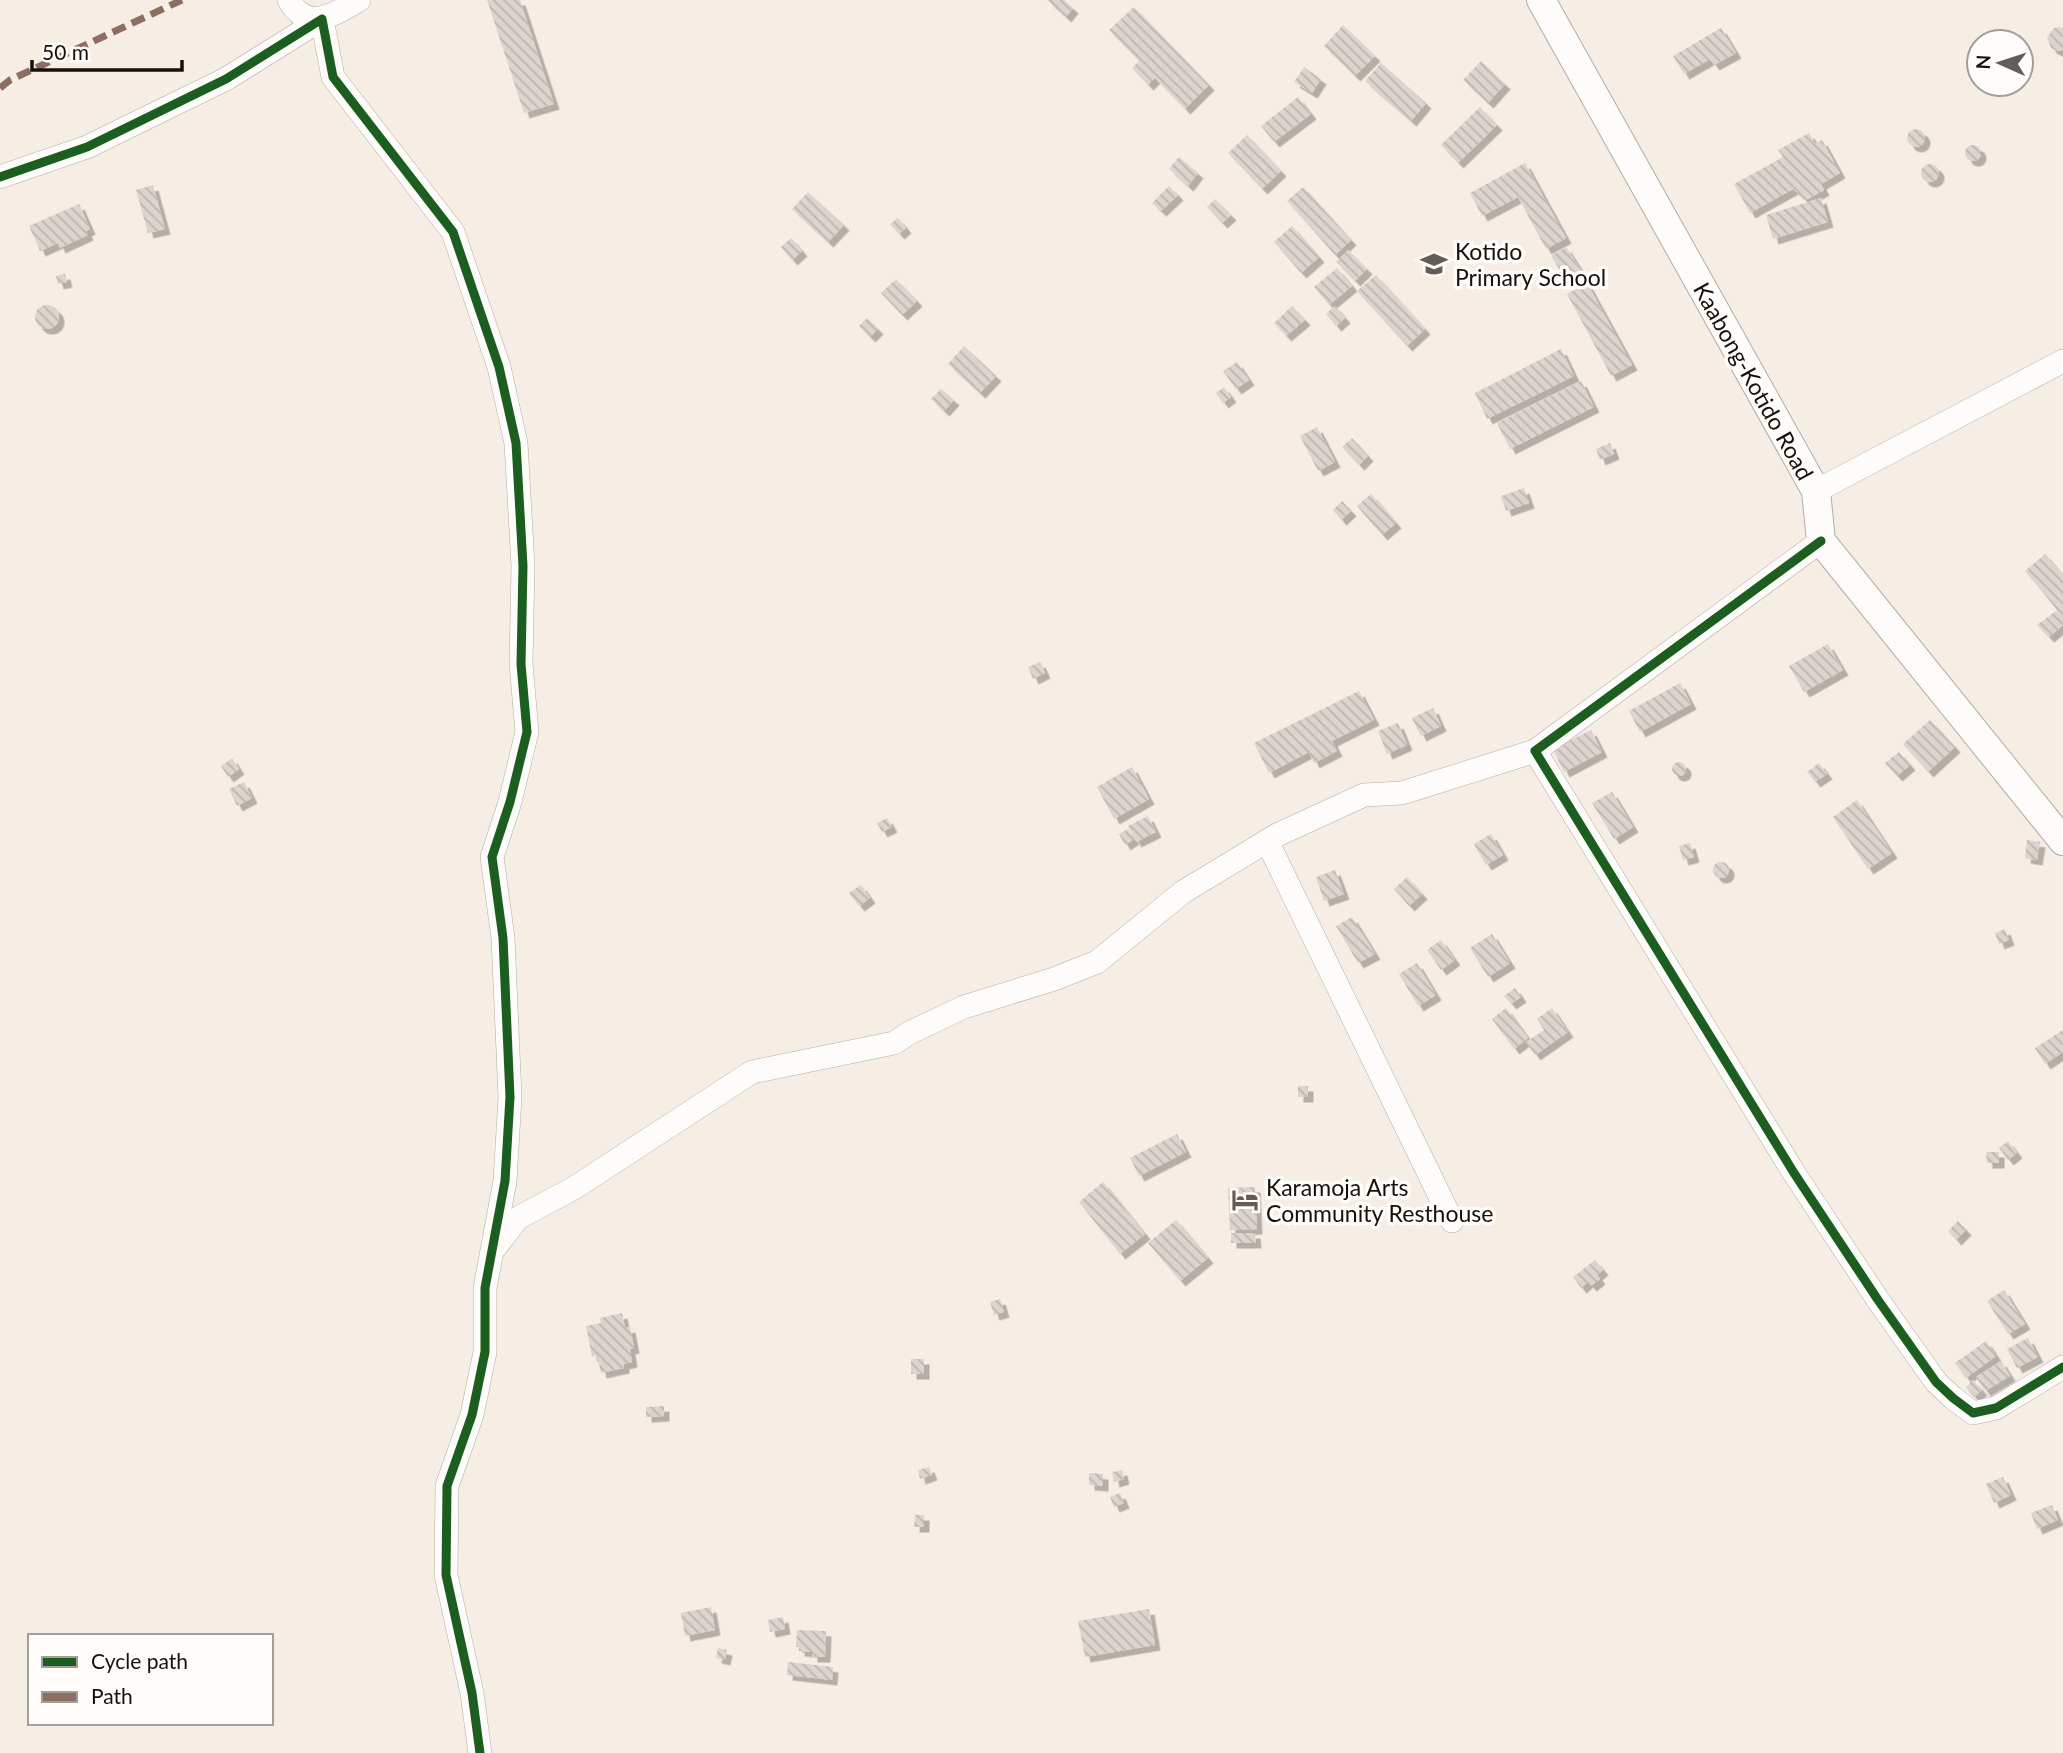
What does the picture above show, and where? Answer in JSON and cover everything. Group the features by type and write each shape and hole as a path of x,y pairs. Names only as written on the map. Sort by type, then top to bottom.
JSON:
{"main road":[{"name":"Kaabong-Kotido Road","path":"1541,0 1816,491 1821,541"},
{"path":"1821,541 2063,841"}],"street":[{"path":"289,0 293,8 305,17 322,19"},
{"path":"0,177 88,147 215,85 322,19 359,0"},
{"path":"322,19 333,77 453,232 499,368 516,443 523,566 521,664 527,732 510,802 492,857 503,938 510,1097 505,1181 485,1288 485,1352 472,1415 447,1486 446,1575 472,1693 480,1753"},
{"path":"1816,491 2063,361"},
{"path":"492,1252 518,1218 574,1188 752,1072 894,1043 964,1007 1054,979 1097,962 1183,892 1267,841 1364,795 1402,793 1535,751 1821,541"},
{"path":"1535,751 1794,1173 1936,1382 1973,1413 1996,1408 2063,1367"},
{"path":"1267,841 1452,1221"}],"building":[{"path":"487,0 520,0 554,104 524,113"},
{"path":"1047,0 1064,0 1073,8 1066,17"},
{"path":"1134,7 1209,85 1185,109 1155,78 1148,85 1132,68 1139,61 1109,30"},
{"path":"1343,25 1375,56 1355,76 1324,46"},
{"path":"1721,28 1736,53 1714,65 1710,59 1684,74 1673,56"},
{"path":"2054,28 2063,28 2063,50 2057,51 2051,48 2047,37"},
{"path":"1481,61 1505,84 1488,103 1463,80"},
{"path":"1381,63 1426,103 1411,121 1365,81"},
{"path":"1304,67 1321,79 1312,93 1294,82"},
{"path":"1298,97 1311,114 1274,142 1261,126"},
{"path":"1480,107 1497,125 1458,163 1441,145"},
{"path":"1916,129 1922,132 1925,138 1922,144 1916,147 1910,144 1907,138 1910,132"},
{"path":"1809,133 1815,144 1822,140 1840,173 1821,184 1824,190 1806,200 1793,189 1750,213 1734,184 1783,157 1778,150"},
{"path":"1247,135 1281,171 1262,189 1228,153"},
{"path":"1970,145 1976,145 1981,153 1979,159 1970,161 1965,156 1965,150"},
{"path":"1179,157 1198,173 1188,186 1169,169"},
{"path":"1525,163 1566,238 1546,249 1518,197 1482,216 1470,193"},
{"path":"1930,164 1936,167 1939,173 1936,179 1930,182 1924,179 1921,173 1924,167"},
{"path":"153,185 165,229 148,233 136,190"},
{"path":"1169,186 1178,195 1161,211 1152,203"},
{"path":"1303,187 1351,240 1335,255 1287,201"},
{"path":"808,192 844,225 828,242 792,209"},
{"path":"1821,198 1828,222 1773,239 1766,215"},
{"path":"1215,199 1231,215 1222,223 1207,207"},
{"path":"79,204 90,229 86,231 88,235 60,248 58,243 40,251 29,226"},
{"path":"898,218 906,228 899,234 890,224"},
{"path":"1292,226 1319,257 1301,273 1274,242"},
{"path":"791,238 802,251 792,260 781,247"},
{"path":"1566,247 1582,272 1567,281 1551,256"},
{"path":"1348,250 1367,269 1355,281 1336,262"},
{"path":"1337,268 1352,286 1329,305 1314,287"},
{"path":"65,274 67,282 58,284 56,276"},
{"path":"1376,275 1425,329 1407,346 1357,291"},
{"path":"896,279 917,301 902,315 881,293"},
{"path":"1587,283 1632,365 1611,376 1567,294"},
{"path":"47,305 58,312 59,317 52,328 47,329 36,322 35,317 42,306"},
{"path":"1292,306 1305,320 1286,336 1274,323"},
{"path":"1335,306 1345,318 1336,326 1326,314"},
{"path":"867,318 878,329 870,337 859,326"},
{"path":"964,346 996,376 980,393 948,364"},
{"path":"1561,349 1574,376 1487,419 1475,393"},
{"path":"1237,362 1249,380 1236,389 1223,371"},
{"path":"1581,381 1594,407 1510,449 1497,423"},
{"path":"1224,387 1231,397 1223,403 1216,393"},
{"path":"941,389 954,400 944,411 931,399"},
{"path":"1317,427 1335,462 1318,471 1300,436"},
{"path":"1352,438 1368,456 1359,465 1342,447"},
{"path":"1610,443 1614,454 1600,460 1596,449"},
{"path":"1524,488 1529,503 1506,511 1501,496"},
{"path":"1371,494 1396,523 1382,535 1357,506"},
{"path":"1342,501 1351,511 1341,520 1333,510"},
{"path":"2045,554 2063,576 2063,625 2049,637 2037,625 2057,610 2025,571"},
{"path":"1828,644 1843,670 1804,692 1789,666"},
{"path":"1040,662 1045,673 1033,679 1028,667"},
{"path":"1680,683 1691,704 1640,732 1629,711"},
{"path":"1359,691 1374,720 1332,741 1337,751 1314,763 1309,752 1269,773 1254,743"},
{"path":"1433,708 1441,726 1421,736 1412,718"},
{"path":"1930,720 1955,747 1928,772 1903,744"},
{"path":"1398,723 1407,745 1387,754 1378,731"},
{"path":"1591,730 1602,752 1564,772 1553,749"},
{"path":"1899,752 1910,765 1897,776 1885,763"},
{"path":"232,758 239,769 228,777 221,766"},
{"path":"1676,762 1682,762 1686,769 1682,776 1676,776 1672,772 1672,766"},
{"path":"1819,763 1827,774 1815,782 1807,772"},
{"path":"1132,767 1149,799 1114,819 1097,787"},
{"path":"244,782 252,798 237,806 229,789"},
{"path":"1612,792 1633,827 1614,839 1592,803"},
{"path":"1857,800 1892,853 1868,869 1833,817"},
{"path":"1148,816 1156,832 1136,842 1128,826"},
{"path":"887,818 892,827 882,832 877,823"},
{"path":"1128,829 1134,839 1125,845 1119,834"},
{"path":"1491,834 1503,855 1486,865 1474,844"},
{"path":"2027,840 2040,842 2037,860 2025,858"},
{"path":"1690,843 1694,857 1683,860 1679,846"},
{"path":"1718,862 1724,862 1729,870 1727,876 1718,878 1713,873 1713,867"},
{"path":"1335,870 1344,894 1324,901 1316,877"},
{"path":"1407,877 1422,894 1409,906 1394,889"},
{"path":"861,885 870,898 859,906 849,893"},
{"path":"1352,917 1375,954 1358,963 1336,926"},
{"path":"2005,929 2009,940 1999,944 1995,933"},
{"path":"1492,934 1510,963 1488,977 1470,948"},
{"path":"1441,940 1455,960 1441,970 1427,950"},
{"path":"1417,963 1436,995 1418,1006 1399,974"},
{"path":"1515,988 1521,997 1511,1004 1504,996"},
{"path":"1506,1008 1528,1038 1514,1049 1492,1019"},
{"path":"1552,1008 1568,1032 1535,1055 1526,1042 1544,1030 1537,1019"},
{"path":"2063,1030 2063,1052 2045,1064 2035,1048"},
{"path":"1298,1086 1308,1086 1308,1097 1298,1097"},
{"path":"1177,1134 1186,1152 1139,1176 1130,1158"},
{"path":"2008,1141 2017,1153 2008,1160 1999,1148"},
{"path":"1986,1152 1999,1152 1999,1163 1987,1163"},
{"path":"1103,1182 1145,1234 1120,1254 1079,1202"},
{"path":"1255,1187 1257,1229 1230,1230 1228,1188"},
{"path":"1176,1220 1208,1258 1180,1281 1148,1243"},
{"path":"1958,1221 1966,1230 1956,1240 1948,1231"},
{"path":"1231,1233 1255,1233 1256,1243 1231,1243"},
{"path":"1595,1260 1603,1270 1597,1275 1600,1279 1591,1286 1588,1282 1581,1288 1573,1277"},
{"path":"2004,1290 2025,1324 2008,1334 1987,1301"},
{"path":"1000,1299 1004,1312 994,1315 990,1302"},
{"path":"622,1313 625,1328 630,1327 634,1348 630,1349 632,1362 624,1364 624,1368 601,1373 597,1355 592,1357 586,1326 601,1323 600,1318"},
{"path":"2028,1338 2038,1357 2017,1368 2007,1349"},
{"path":"1986,1341 1996,1356 1966,1378 1955,1363"},
{"path":"911,1359 924,1359 924,1374 911,1374"},
{"path":"2001,1361 2010,1376 1985,1391 1976,1377"},
{"path":"1973,1380 1982,1390 1974,1397 1966,1387"},
{"path":"664,1406 664,1416 646,1417 646,1407"},
{"path":"929,1467 932,1475 920,1479 918,1470"},
{"path":"1122,1470 1124,1479 1114,1482 1112,1472"},
{"path":"1089,1473 1103,1474 1103,1486 1089,1485"},
{"path":"2003,1477 2011,1495 1994,1503 1986,1484"},
{"path":"1120,1493 1124,1503 1114,1507 1110,1497"},
{"path":"2052,1505 2058,1520 2037,1529 2031,1513"},
{"path":"915,1515 924,1515 924,1527 914,1527"},
{"path":"711,1607 715,1630 685,1636 681,1613"},
{"path":"1149,1609 1155,1645 1085,1657 1078,1621"},
{"path":"783,1617 785,1629 770,1632 768,1620"},
{"path":"797,1630 826,1631 825,1657 812,1657 812,1652 799,1651 799,1647 796,1647"},
{"path":"718,1648 727,1650 725,1660 716,1658"},
{"path":"788,1662 833,1667 832,1680 787,1675"}],"marked path":[{"path":"0,88 10,80 182,0"}],"cycle path":[{"path":"0,177 87,147 226,79 322,19 333,77 453,232 499,367 516,443 523,566 521,664 527,732 510,802 492,857 503,938 510,1097 505,1181 485,1288 485,1352 472,1415 447,1486 446,1575 472,1693 480,1753"},
{"path":"1821,541 1535,751 1794,1173 1936,1382 1973,1413 1996,1408 2063,1367"}],"place":[{"name":"Kotido Primary School","path":"1434,264"},
{"name":"Karamoja Arts Community Resthouse","path":"1245,1200"}]}
